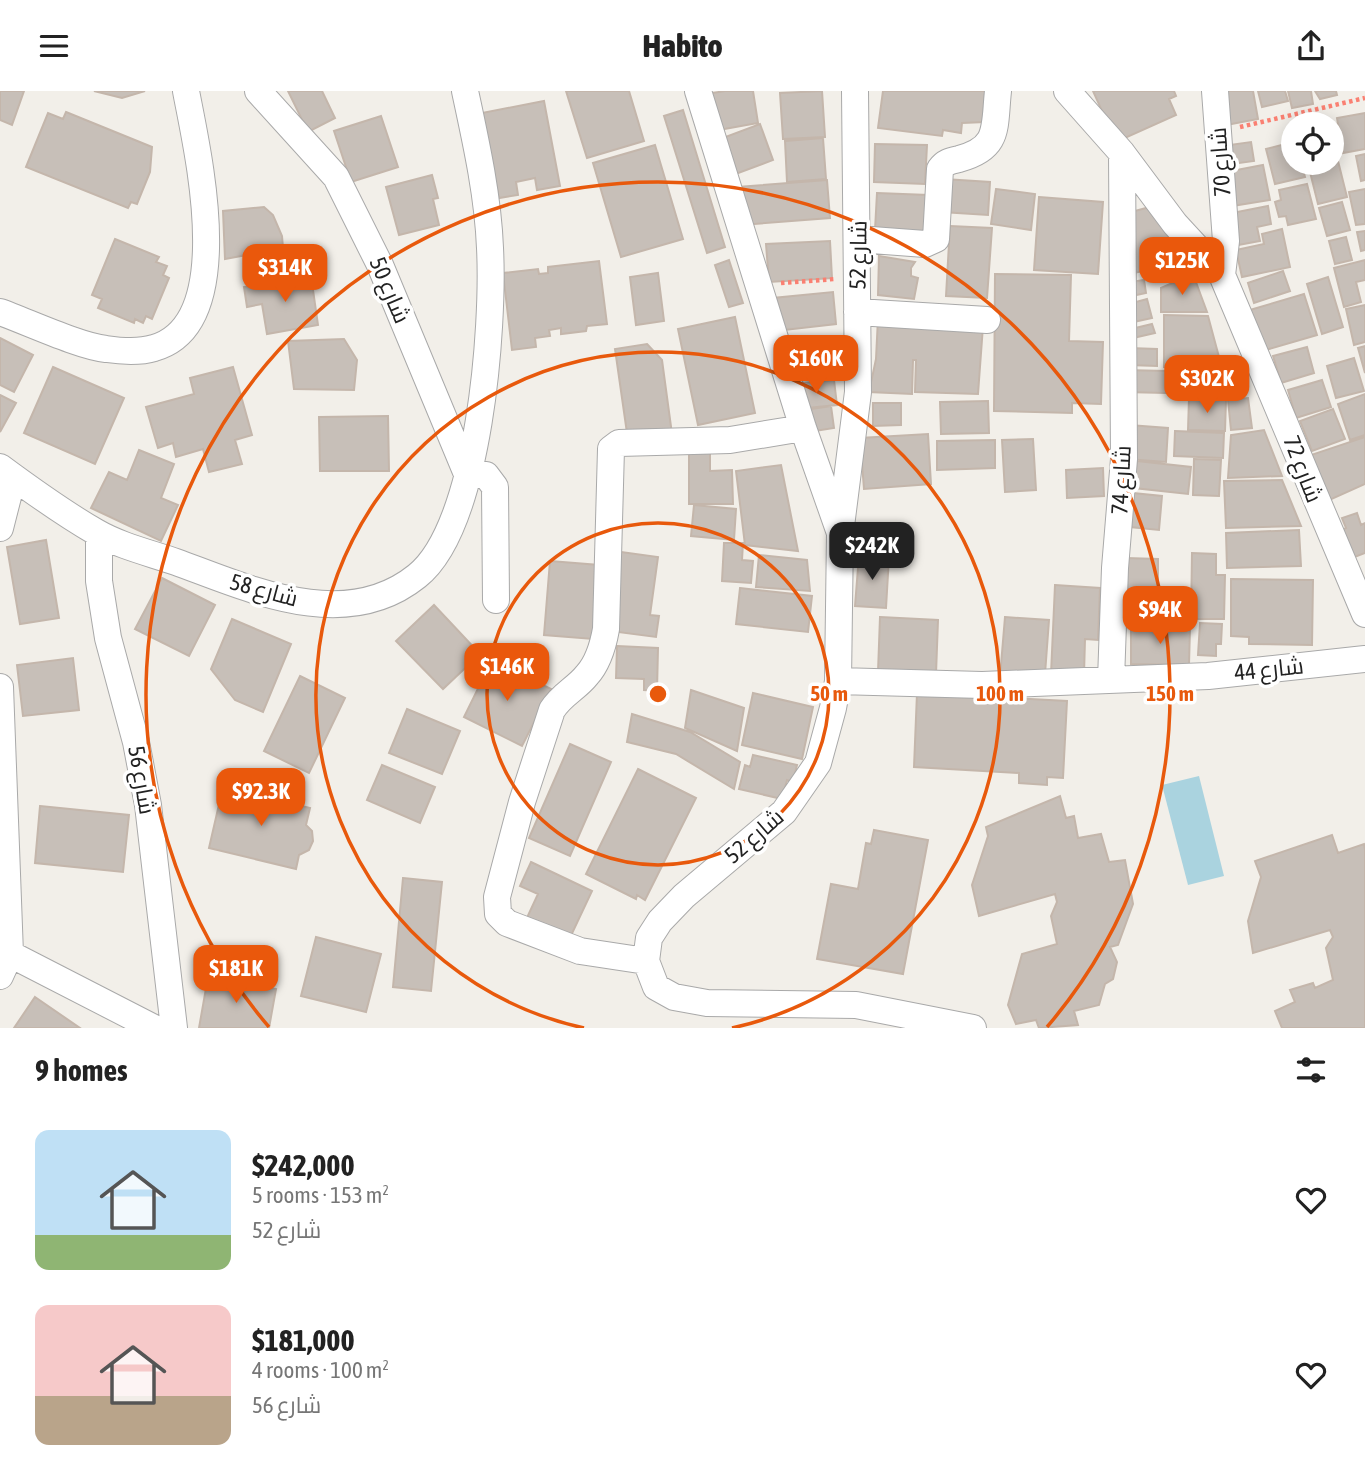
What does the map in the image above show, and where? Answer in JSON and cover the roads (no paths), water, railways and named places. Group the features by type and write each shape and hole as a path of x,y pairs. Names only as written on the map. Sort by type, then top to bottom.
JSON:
{"street":[{"path":"0,312 104,349 155,348 181,331 198,301 207,243 204,187 186,91"},
{"name":"شارع 50","path":"258,91 336,177 380,265 467,474"},
{"name":"شارع 58","path":"0,528 6,472 99,534 256,591 300,601 358,604 384,596 419,575 451,524 467,474 481,404 491,286 490,245 465,91"},
{"path":"698,91 803,428 840,534"},
{"name":"شارع 52","path":"646,961 649,938 660,921 684,896 785,812 818,763 838,681 840,534 858,392 855,91"},
{"path":"858,239 925,244 936,239 940,169 949,161 983,151 990,143 998,91"},
{"name":"شارع 72","path":"1067,91 1122,153 1175,224 1222,275 1365,614"},
{"name":"شارع 70","path":"1215,91 1226,241 1222,275"},
{"name":"شارع 74","path":"1111,680 1115,568 1124,459 1122,153"},
{"path":"857,312 987,320"},
{"path":"803,428 730,440 619,443 611,449 606,629 603,646 588,675 567,691 552,710 522,802 497,897 498,914 507,923 580,951 646,961 656,986 674,997 707,1003 856,1005 973,1028"},
{"path":"467,474 486,475 495,487 496,600"},
{"name":"شارع 56","path":"99,534 99,581 108,638 136,742 148,805 174,1028"},
{"name":"شارع 44","path":"838,681 982,685 1208,676 1365,659"},
{"path":"0,687 5,965 154,1028"}],"water":[{"path":"1199,776 1224,876 1188,885 1162,785"}]}
